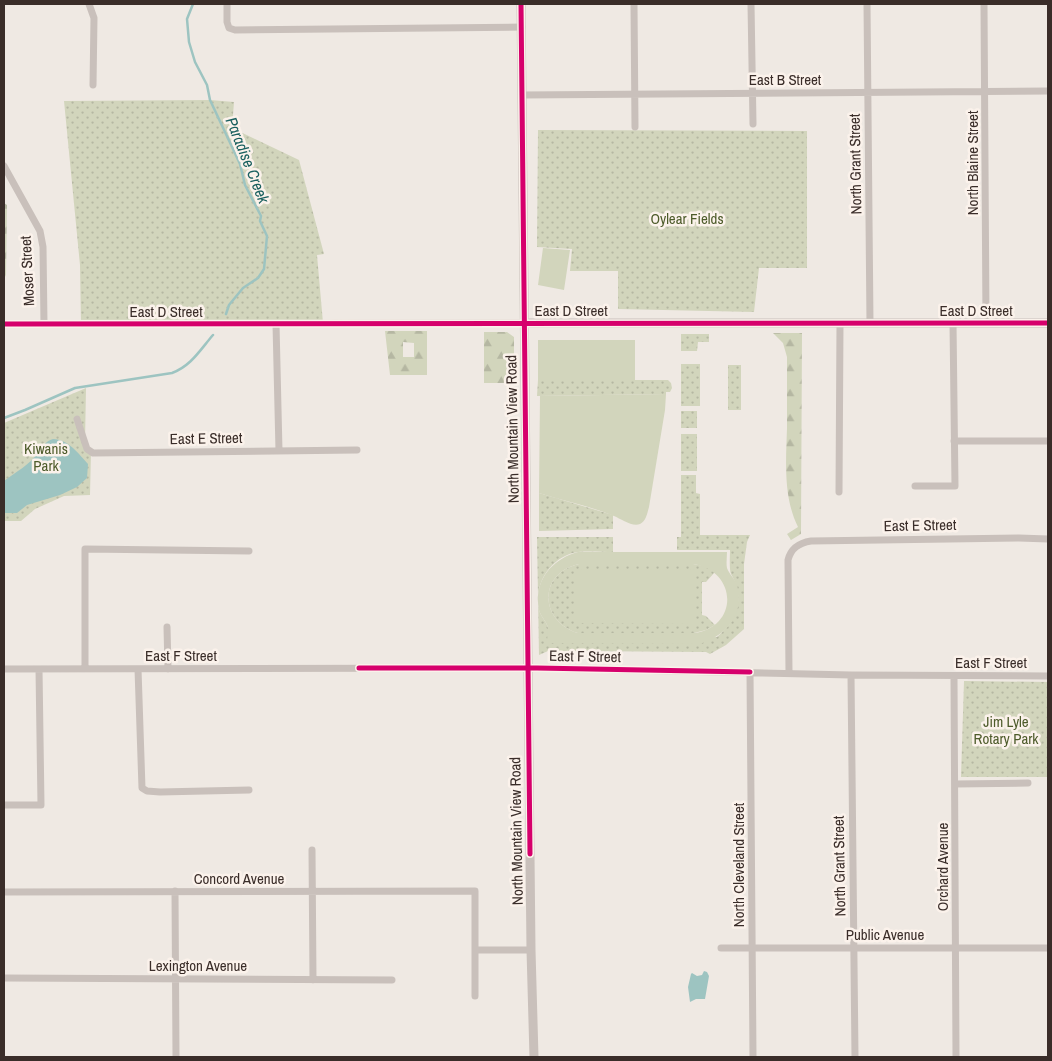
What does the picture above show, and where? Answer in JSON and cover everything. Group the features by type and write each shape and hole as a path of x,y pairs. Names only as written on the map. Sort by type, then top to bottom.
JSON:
{"street":[{"path":"88,4 94,18 93,85"},
{"path":"227,4 227,22 229,28 235,30 522,27"},
{"name":"North Mountain View Road","path":"521,4 531,950 534,1057"},
{"path":"634,4 635,127"},
{"path":"751,4 752,124"},
{"name":"North Grant Street","path":"867,4 870,323"},
{"name":"North Blaine Street","path":"984,4 986,322"},
{"name":"East B Street","path":"522,94 1048,91"},
{"name":"Moser Street","path":"4,166 40,231 43,246 44,324"},
{"path":"839,492 840,323"},
{"path":"915,486 954,486 954,323"},
{"name":"East D Street","path":"4,324 1048,323"},
{"path":"276,324 280,451"},
{"name":"East E Street","path":"77,419 87,449 93,453 357,450"},
{"path":"954,442 1048,441"},
{"name":"East E Street","path":"789,673 788,560 794,549 801,543 811,541 1048,539"},
{"path":"85,669 85,549 249,551"},
{"path":"167,627 168,669"},
{"name":"East F Street","path":"4,669 528,668 851,675 1048,676"},
{"path":"4,806 41,805 39,669"},
{"path":"138,669 142,788 147,791 249,790"},
{"name":"North Cleveland Street","path":"750,672 753,1057"},
{"name":"North Grant Street","path":"851,675 855,1057"},
{"name":"Orchard Avenue","path":"954,676 956,1057"},
{"path":"955,784 1028,783"},
{"path":"312,850 313,980"},
{"path":"176,891 176,1057"},
{"name":"Concord Avenue","path":"4,892 474,891 475,950"},
{"name":"Public Avenue","path":"721,948 1048,948"},
{"path":"475,996 475,950 531,950"},
{"name":"Lexington Avenue","path":"4,978 392,980"}],"green space":[{"path":"210,100 234,102 232,128 299,160 324,254 317,255 323,323 81,324 80,265 64,101"},
{"name":"Oylear Fields","path":"538,130 807,131 807,268 759,268 754,312 618,309 618,271 570,271 572,249 537,247"},
{"path":"4,203 7,205 6,277 4,273"},
{"path":"543,248 570,250 564,290 538,285"},
{"path":"385,331 427,331 427,375 390,375","holes":["403,342 414,343 414,357 403,357"]},
{"path":"484,332 507,332 514,337 514,383 484,383"},
{"path":"773,333 802,333 801,534 791,540 787,534 798,527 790,504 786,479 787,357 783,343"},
{"path":"681,334 709,334 709,342 698,342 697,351 681,351"},
{"path":"538,340 635,340 635,380 538,380"},
{"path":"681,364 700,364 700,406 681,406"},
{"path":"728,365 741,365 741,410 728,410"},
{"path":"538,380 668,380 672,388 666,394 537,396"},
{"name":"Kiwanis Park","path":"86,388 85,442 91,451 90,495 64,496 35,509 21,521 4,521 4,423"},
{"path":"666,394 649,507 642,523 637,525 630,524 596,509 539,493 540,396"},
{"path":"681,411 697,411 697,428 681,428"},
{"path":"681,434 697,434 697,471 681,471"},
{"path":"681,475 696,475 696,493 700,494 700,535 750,535 747,542 744,564 744,629 726,645 710,654 706,652 548,651 539,655 538,602 540,613 548,628 548,643 717,637 732,620 737,607 738,593 730,572 730,550 677,550 677,537 681,537"},
{"path":"539,493 613,515 613,529 539,531"},
{"path":"537,537 613,537 613,552 578,552 560,559 552,565 542,581 538,598"},
{"path":"578,552 727,552 727,568 737,585 739,596 736,615 725,630 699,644 547,643 548,628 539,610 539,590 546,573 560,560","holes":["579,564 693,564 708,569 718,577 725,587 727,599 725,610 719,621 709,629 694,633 578,633 565,627 550,608 548,597 550,587 556,577 566,569"]},
{"path":"579,564 693,564 704,566 715,572 706,582 702,582 702,615 706,616 715,625 694,633 578,633 565,627 556,618 550,608 548,597 550,587 556,577 566,569"},
{"path":"576,569 696,570 696,624 576,623"},
{"name":"Jim Lyle Rotary Park","path":"964,681 1048,682 1048,777 961,777"}],"water":[{"path":"53,439 68,444 88,464 87,478 77,487 60,495 27,505 17,513 4,513 4,481 26,465 46,443"},
{"path":"704,971 709,976 705,999 696,999 690,1002 688,987 691,974 702,975"}],"waterway":[{"name":"Paradise Creek","path":"193,4 187,19 189,42 195,62 207,85 210,100 240,164 245,185 261,216 260,221 267,236 264,269 258,278 243,288 229,305 226,314"},
{"name":"Paradise Creek","path":"4,418 75,388 172,373 190,362 213,335"}],"cycle path":[{"path":"521,4 530,854"},
{"path":"4,324 1048,323"},
{"path":"359,668 537,668 750,672"}]}
